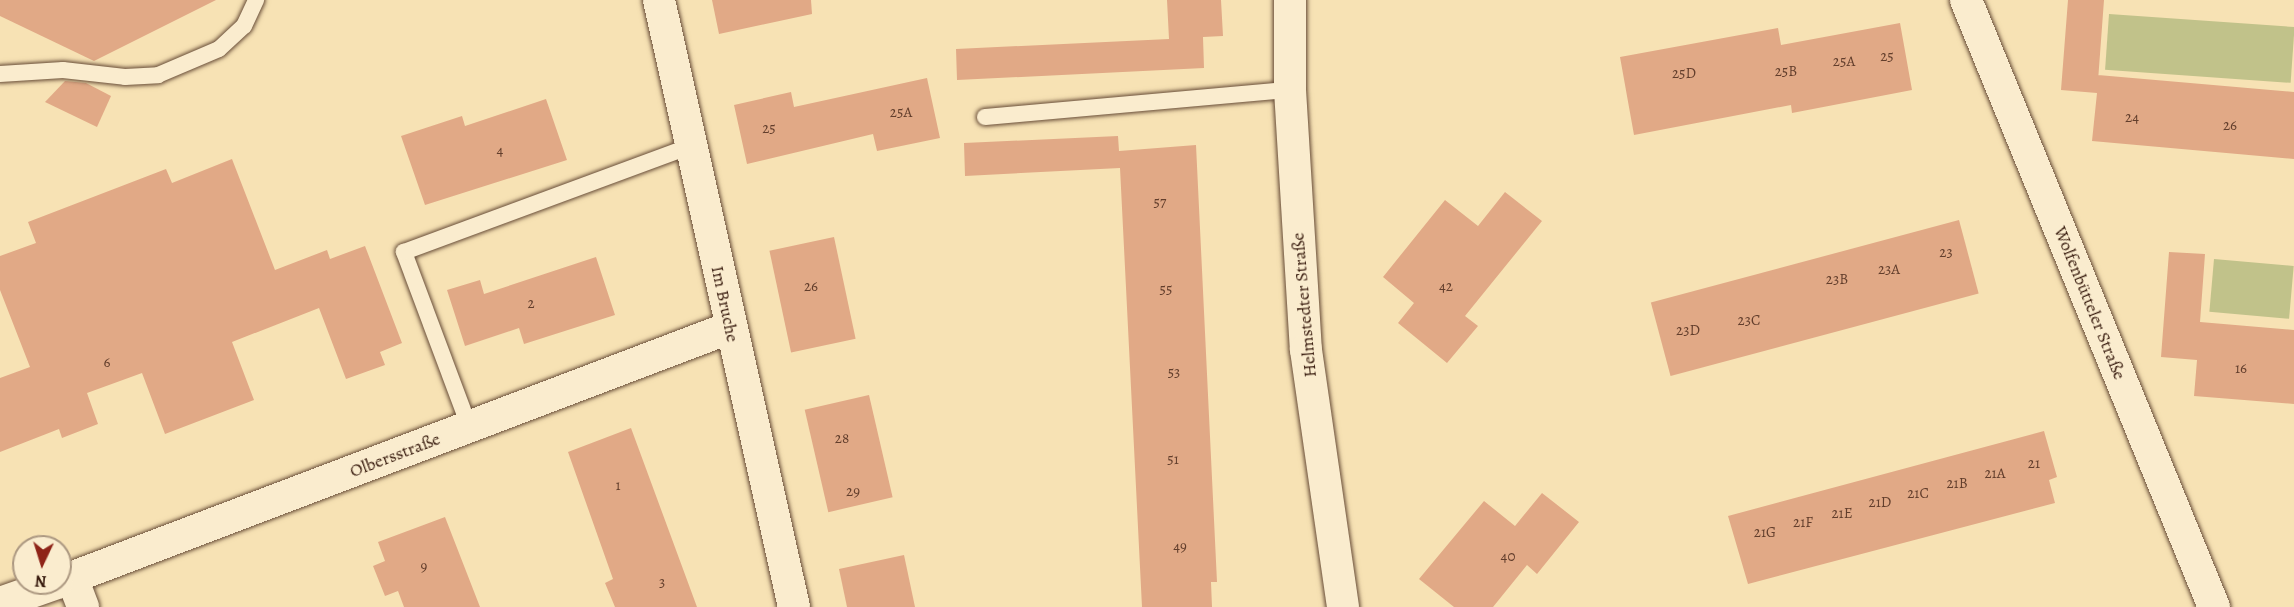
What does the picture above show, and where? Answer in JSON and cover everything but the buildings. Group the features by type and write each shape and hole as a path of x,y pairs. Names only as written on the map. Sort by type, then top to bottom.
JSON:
{"street":[{"name":"Im Bruche","path":"659,0 729,328 794,607"},
{"name":"Helmstedter Straße","path":"1290,0 1290,90 1306,350 1343,607"},
{"name":"Wolfenbütteler Straße","path":"1966,0 2214,607"},
{"name":"Olbersstraße","path":"72,578 729,328"},
{"path":"72,593 83,607"},
{"name":"Olbersstraße","path":"0,603 23,595"}],"lane":[{"path":"0,74 63,70 125,77 158,75 219,48 244,26 256,0"},
{"path":"985,117 1290,90"},
{"path":"469,426 404,252 690,146"}],"green space":[{"path":"2109,14 2294,27 2291,83 2105,70"},
{"path":"2214,259 2294,266 2289,319 2209,312"}]}
